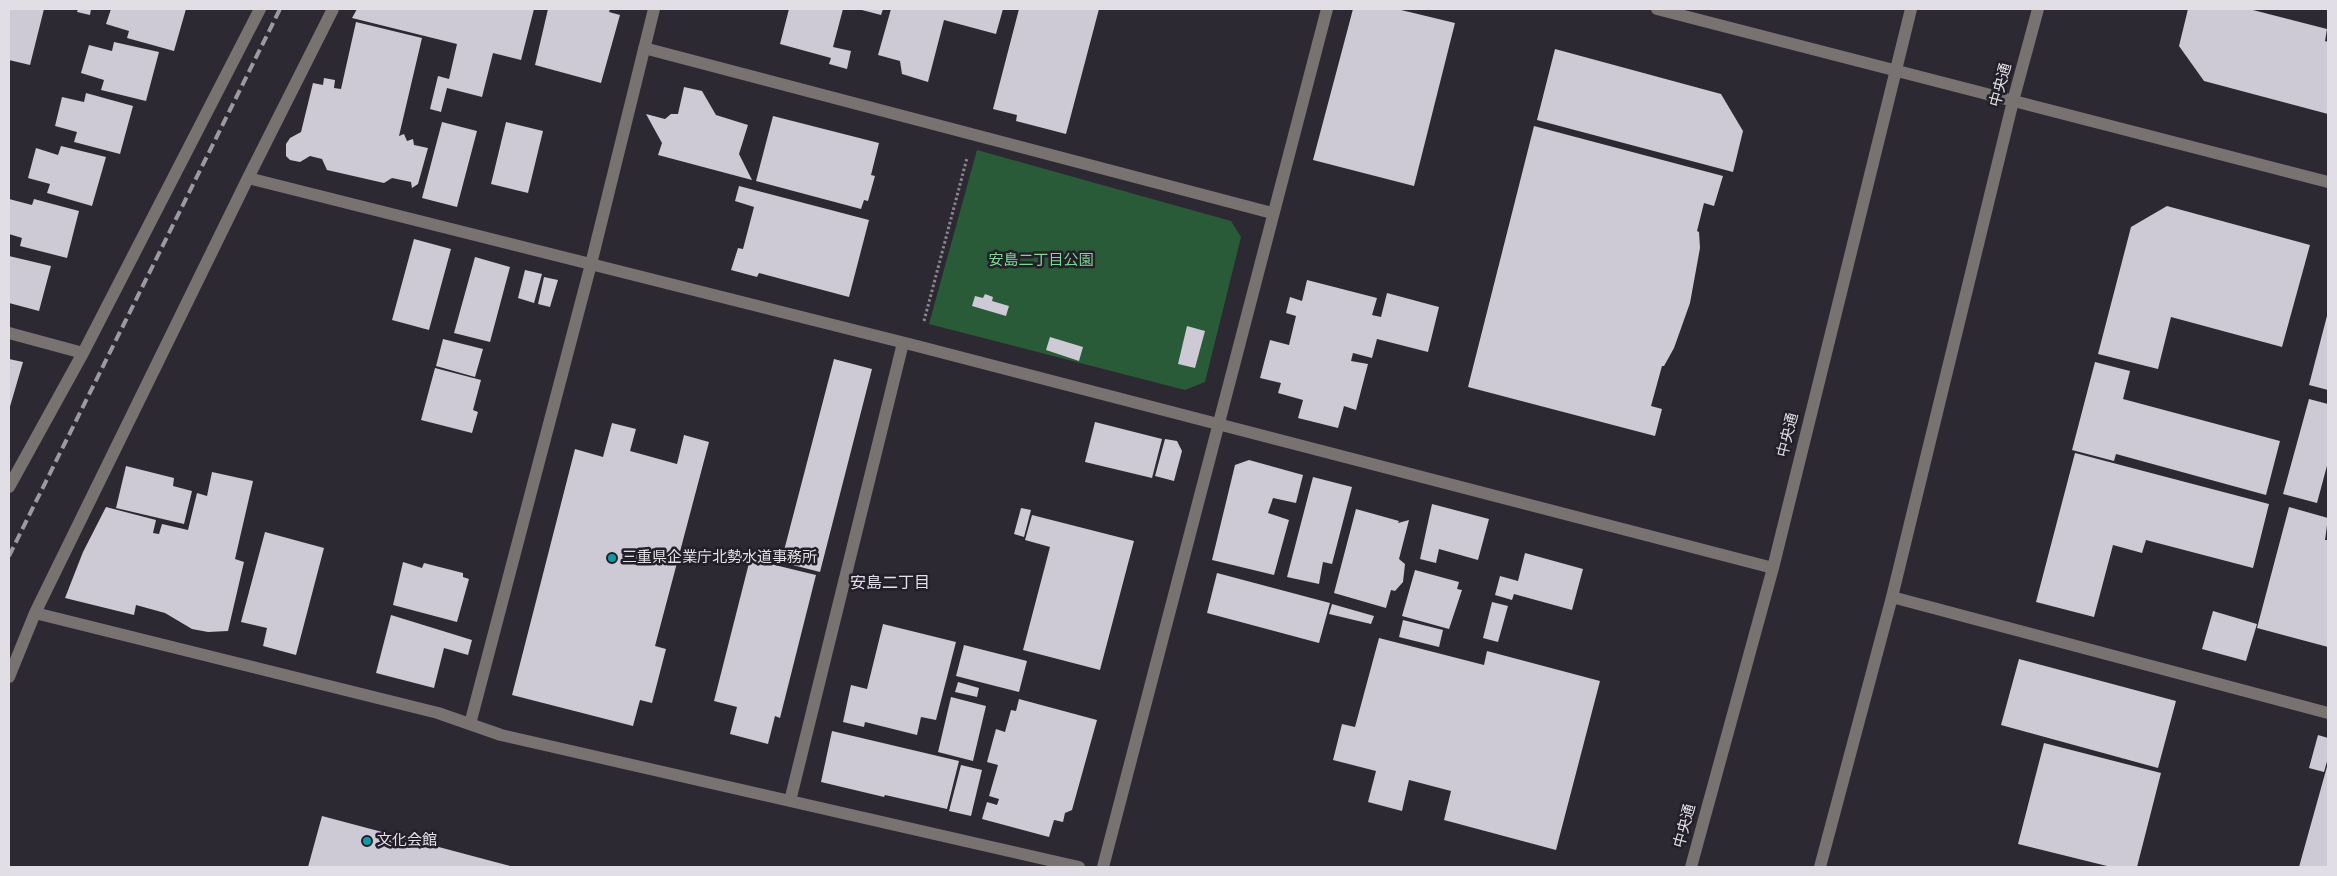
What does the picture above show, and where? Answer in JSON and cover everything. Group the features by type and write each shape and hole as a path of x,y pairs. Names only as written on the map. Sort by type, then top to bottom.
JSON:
{"street":[{"path":"9,487 83,353 260,9"},
{"path":"9,678 35,613 333,9"},
{"path":"470,724 591,264 654,9"},
{"path":"1103,867 1326,9"},
{"path":"1657,9 2328,182"},
{"name":"中央通","path":"1691,867 1772,568 1894,70 1911,9"},
{"name":"中央通","path":"1820,867 1892,597 2012,102 2038,9"},
{"path":"644,48 1272,213"},
{"path":"248,178 917,346 1772,568"},
{"path":"9,334 83,353"},
{"path":"790,801 903,343"},
{"path":"1892,597 2328,713"},
{"path":"35,613 438,713 501,735 1079,867"}],"path":[{"path":"917,346 974,135"}],"green space":[{"name":"安島二丁目公園","path":"977,150 1231,221 1241,237 1205,382 1185,390 929,324"}],"building":[{"path":"9,9 44,9 30,65 9,60"},
{"path":"78,9 91,9 90,15 77,12"},
{"path":"111,9 186,9 174,51 127,38 129,31 106,24"},
{"path":"357,9 534,9 521,60 493,53 482,97 447,88 441,112 430,109 438,76 449,79 457,44 352,18"},
{"path":"548,9 610,9 609,12 620,15 601,83 535,65"},
{"path":"789,9 843,9 833,47 851,51 847,69 829,64 831,58 780,44"},
{"path":"858,9 883,9 881,15"},
{"path":"891,9 1003,9 996,34 944,20 928,82 902,74 900,61 878,55"},
{"path":"1019,9 1099,9 1066,134 1016,121 1017,115 993,109"},
{"path":"1353,9 1397,9 1455,23 1414,186 1313,160"},
{"path":"2188,9 2249,9 2327,29 2325,41 2328,42 2328,114 2204,81 2179,46"},
{"path":"356,22 422,38 399,136 404,134 407,141 413,139 414,145 428,148 418,184 412,188 411,182 392,178 384,183 327,170 322,159 310,156 300,162 290,160 286,156 286,144 290,138 301,132 313,83 323,85 324,78 335,80 334,88 341,89"},
{"path":"114,42 159,52 146,101 101,90 104,80 81,73 89,45 112,51"},
{"path":"1555,49 1721,94 1743,131 1733,172 1537,120"},
{"path":"684,87 702,91 716,115 748,125 739,154 752,180 658,155 662,143 646,114 665,119 671,114 678,114"},
{"path":"86,93 133,106 120,154 74,142 77,132 55,126 62,97 84,102"},
{"path":"773,116 879,143 871,175 875,176 868,201 864,200 861,209 756,181"},
{"path":"442,122 477,131 457,207 422,198"},
{"path":"506,122 543,131 528,193 491,184"},
{"path":"1534,126 1723,176 1714,206 1704,203 1697,231 1699,232 1700,248 1690,303 1674,348 1664,366 1662,366 1651,406 1662,409 1655,436 1468,387"},
{"path":"61,146 106,157 92,206 47,193 50,184 28,178 36,148 58,155"},
{"path":"739,186 869,220 849,297 759,273 757,277 731,270 738,248 743,249 754,207 735,201"},
{"path":"9,199 32,205 34,199 79,211 67,258 20,246 22,238 9,234"},
{"path":"2167,206 2310,245 2282,347 2171,317 2158,369 2098,354 2131,227"},
{"path":"414,239 451,249 429,330 392,320"},
{"path":"9,256 51,266 39,311 9,303"},
{"path":"475,257 510,267 490,342 454,333"},
{"path":"525,270 542,274 534,303 518,298"},
{"path":"544,277 558,280 550,307 538,304"},
{"path":"1307,280 1377,298 1372,315 1381,317 1387,293 1439,307 1428,352 1377,339 1372,358 1353,353 1351,361 1368,364 1356,410 1344,406 1338,428 1298,418 1303,400 1278,393 1281,383 1260,378 1270,340 1289,345 1296,316 1286,313 1290,297 1302,301"},
{"path":"985,294 993,297 992,301 1009,306 1006,316 972,306 975,296 983,298"},
{"path":"2328,312 2328,390 2309,385"},
{"path":"1187,326 1205,331 1195,368 1178,364"},
{"path":"1050,337 1083,347 1079,361 1046,350"},
{"path":"443,339 483,349 475,377 436,366"},
{"path":"9,359 23,362 9,410"},
{"path":"834,359 872,369 820,572 781,562"},
{"path":"2095,362 2130,371 2123,399 2280,441 2266,495 2116,454 2114,461 2072,450"},
{"path":"435,368 481,380 473,410 478,412 472,433 421,420"},
{"path":"2309,399 2328,404 2328,462 2317,503 2283,494"},
{"path":"1095,422 1162,439 1152,478 1085,462"},
{"name":"三重県企業庁北勢水道事務所","path":"612,423 636,429 630,451 677,464 684,435 709,442 655,646 666,649 652,703 640,700 633,726 512,695 575,449 603,457"},
{"path":"1165,439 1177,441 1182,451 1174,481 1155,476"},
{"path":"2075,453 2269,504 2253,568 2146,540 2142,553 2113,545 2094,617 2036,602"},
{"path":"1249,460 1303,475 1296,503 1273,498 1268,513 1289,520 1274,575 1212,560 1235,465"},
{"path":"126,466 174,478 173,486 192,491 184,524 116,508"},
{"path":"212,472 253,481 235,559 244,562 228,631 208,632 192,629 165,613 136,605 134,615 65,598 83,552 106,507 156,520 153,533 159,534 162,524 188,530 197,493 207,496"},
{"path":"1313,477 1352,487 1332,564 1323,562 1319,584 1287,577"},
{"path":"1432,504 1489,519 1478,560 1439,549 1436,563 1420,559"},
{"path":"2289,507 2328,518 2325,540 2328,540 2328,647 2257,628"},
{"path":"1021,508 1031,510 1024,537 1014,534"},
{"path":"1356,509 1399,521 1398,523 1409,520 1399,559 1405,564 1403,582 1395,591 1391,590 1386,608 1334,593"},
{"path":"1032,515 1134,541 1100,670 1023,650 1050,547 1025,540"},
{"path":"265,532 324,548 296,655 263,646 267,628 241,622"},
{"path":"1525,553 1583,569 1572,610 1514,594 1512,600 1495,595 1500,576 1518,581"},
{"path":"750,559 816,575 780,718 775,716 768,744 730,734 737,707 714,701"},
{"path":"403,562 422,568 424,563 463,573 463,577 469,579 457,622 393,605"},
{"path":"1415,570 1459,582 1457,589 1462,590 1449,629 1402,616"},
{"path":"1217,573 1330,603 1319,643 1207,613"},
{"path":"1492,602 1508,606 1498,642 1483,638"},
{"path":"1332,604 1374,616 1371,624 1329,614"},
{"path":"2213,611 2257,624 2246,661 2202,649"},
{"path":"391,615 472,640 468,655 444,648 434,688 376,673"},
{"path":"1403,620 1443,630 1439,647 1399,637"},
{"path":"883,624 956,642 936,720 921,717 917,735 865,722 864,727 843,722 851,685 867,689"},
{"path":"1379,638 1484,665 1487,651 1600,681 1556,850 1444,820 1451,791 1409,780 1402,811 1368,802 1376,771 1333,760 1342,724 1355,727"},
{"path":"964,645 1027,661 1019,692 956,676"},
{"path":"2019,659 2176,701 2158,768 2001,725"},
{"path":"958,682 979,688 977,697 955,692"},
{"path":"951,697 986,706 973,761 938,752"},
{"path":"1019,699 1097,720 1072,810 1065,813 1063,822 1054,820 1049,837 982,819 987,802 997,805 999,799 989,796 998,765 987,762 996,729 1005,732 1011,710 1016,711"},
{"path":"832,731 959,761 947,809 821,782"},
{"path":"2318,735 2328,738 2328,758 2324,772 2309,768"},
{"path":"2044,743 2161,773 2137,867 2111,867 2018,844"},
{"path":"2328,763 2328,867 2299,867"},
{"path":"961,765 982,770 971,816 949,811"},
{"name":"文化会館","path":"322,816 514,867 308,867"}],"railway":[{"path":"9,556 280,9"}],"place":[{"name":"三重県企業庁北勢水道事務所","path":"612,558"},
{"name":"文化会館","path":"367,841"}],"district":[{"name":"安島二丁目","path":"890,583"}]}
